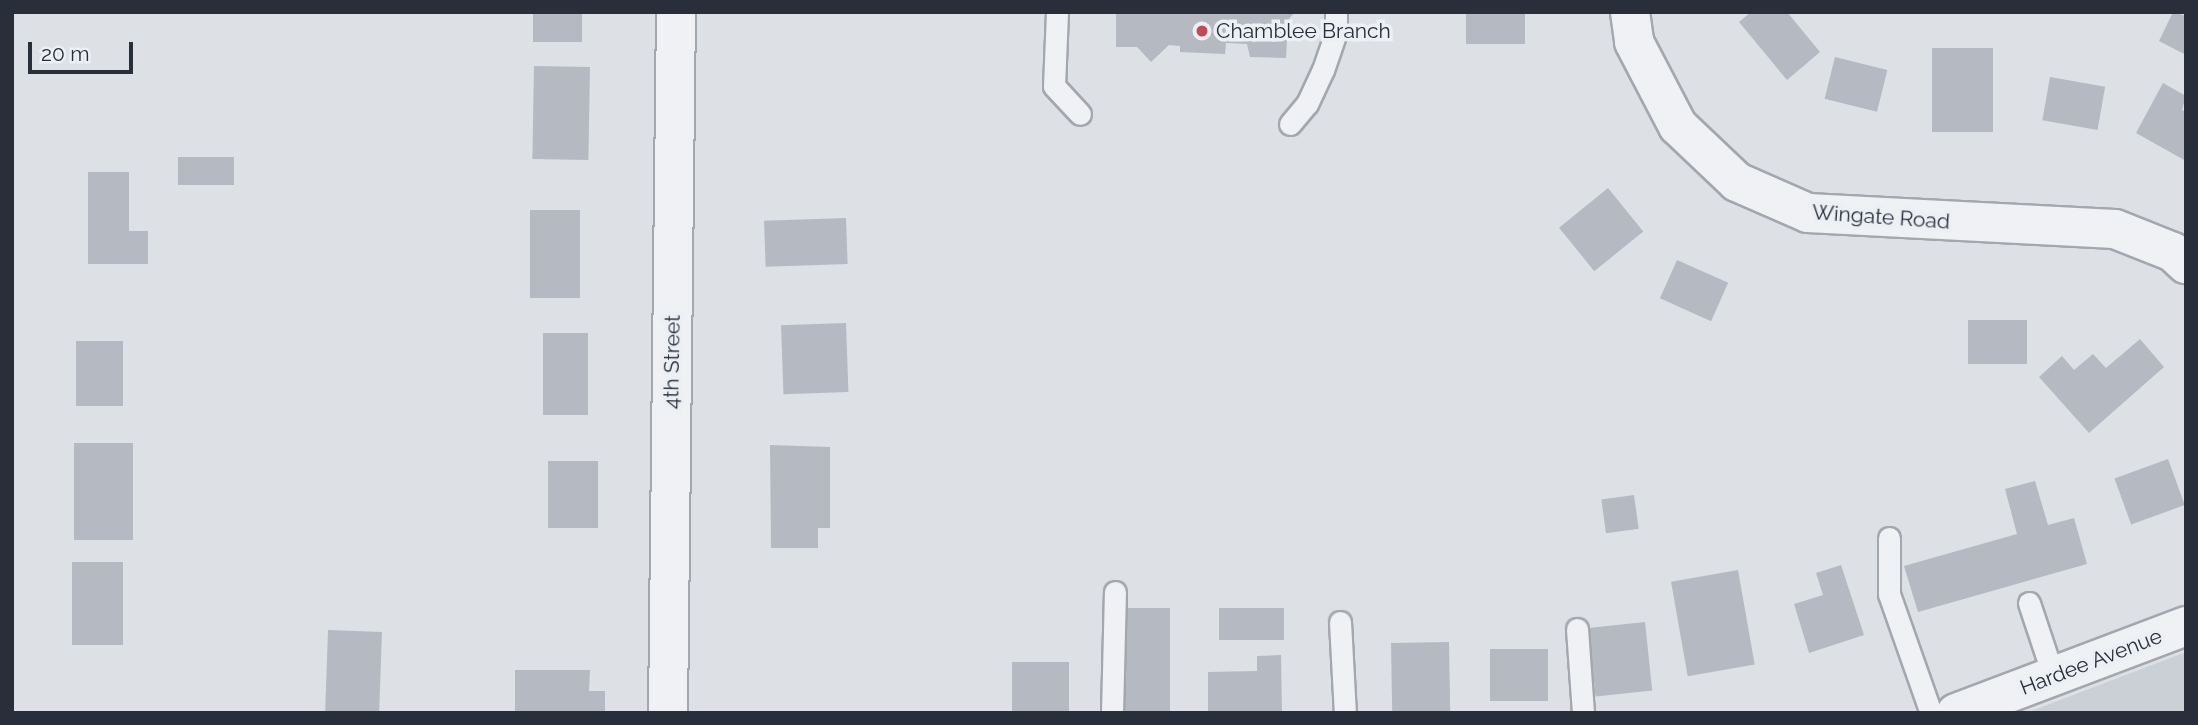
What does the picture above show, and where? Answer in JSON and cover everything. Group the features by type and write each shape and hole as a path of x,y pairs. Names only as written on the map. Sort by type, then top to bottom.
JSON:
{"street":[{"name":"4th Street","path":"668,713 676,12"},
{"name":"Wingate Road","path":"1630,12 1634,42 1678,126 1737,182 1808,213 2115,229 2173,252 2186,264"},
{"name":"Hardee Avenue","path":"1956,713 2186,626"}],"lane":[{"path":"1057,12 1054,86 1080,114"},
{"path":"1290,124 1307,104 1323,70 1336,33 1336,12"},
{"path":"1889,538 1889,594 1931,713"},
{"path":"1112,713 1115,592"},
{"path":"2029,603 2054,678"},
{"path":"1340,622 1345,713"},
{"path":"1577,629 1583,713"}],"shaded area":[{"path":"2186,652 2186,713 2026,713"}],"building":[{"path":"533,12 582,12 582,42 533,42"},
{"name":"Chamblee Branch","path":"1116,12 1295,12 1288,20 1286,58 1250,57 1247,44 1226,43 1225,54 1180,52 1180,46 1169,45 1151,62 1137,47 1116,47"},
{"path":"1466,12 1525,12 1525,44 1466,44"},
{"path":"1751,12 1787,12 1820,52 1787,80 1739,22"},
{"path":"2173,12 2186,16 2186,55 2159,41"},
{"path":"1932,48 1993,48 1993,132 1932,132"},
{"path":"1835,57 1887,70 1877,112 1825,99"},
{"path":"534,66 590,67 588,160 532,159"},
{"path":"2050,77 2105,87 2098,130 2042,120"},
{"path":"2163,83 2186,96 2182,110 2186,112 2186,161 2136,133"},
{"path":"178,157 234,157 234,185 178,185"},
{"path":"88,172 129,172 129,231 148,231 148,264 88,264"},
{"path":"1608,188 1643,232 1594,271 1559,228"},
{"path":"530,210 580,210 580,298 530,298"},
{"path":"846,218 848,264 766,267 764,221"},
{"path":"1677,260 1728,283 1711,321 1660,298"},
{"path":"1968,320 2027,320 2027,364 1968,364"},
{"path":"846,323 848,392 783,394 781,325"},
{"path":"543,333 588,333 588,415 543,415"},
{"path":"2140,339 2164,367 2089,433 2039,377 2062,356 2074,370 2093,354 2106,368"},
{"path":"76,341 123,341 123,406 76,406"},
{"path":"74,443 133,443 133,540 74,540"},
{"path":"770,445 830,447 830,528 818,528 818,548 771,548"},
{"path":"2168,459 2185,505 2131,525 2114,478"},
{"path":"548,461 598,461 598,528 548,528"},
{"path":"2035,481 2048,525 2074,518 2087,564 1918,612 1904,566 2017,534 2005,489"},
{"path":"1634,495 1639,529 1606,533 1601,500"},
{"path":"72,562 123,562 123,645 72,645"},
{"path":"1841,565 1864,635 1809,653 1794,604 1823,595 1816,573"},
{"path":"1738,570 1755,665 1688,676 1671,582"},
{"path":"1118,608 1170,608 1170,713 1118,713"},
{"path":"1219,608 1284,608 1284,640 1219,640"},
{"path":"1645,622 1652,691 1596,697 1588,628"},
{"path":"328,630 382,632 379,713 325,713"},
{"path":"1449,642 1450,713 1392,713 1391,643"},
{"path":"1490,649 1548,649 1548,701 1490,701"},
{"path":"1281,655 1282,713 1208,713 1208,672 1257,671 1257,656"},
{"path":"1012,662 1069,662 1069,713 1012,713"},
{"path":"515,670 590,670 589,691 605,691 605,713 515,713"}],"place":[{"name":"Chamblee Branch","path":"1202,31"}]}
